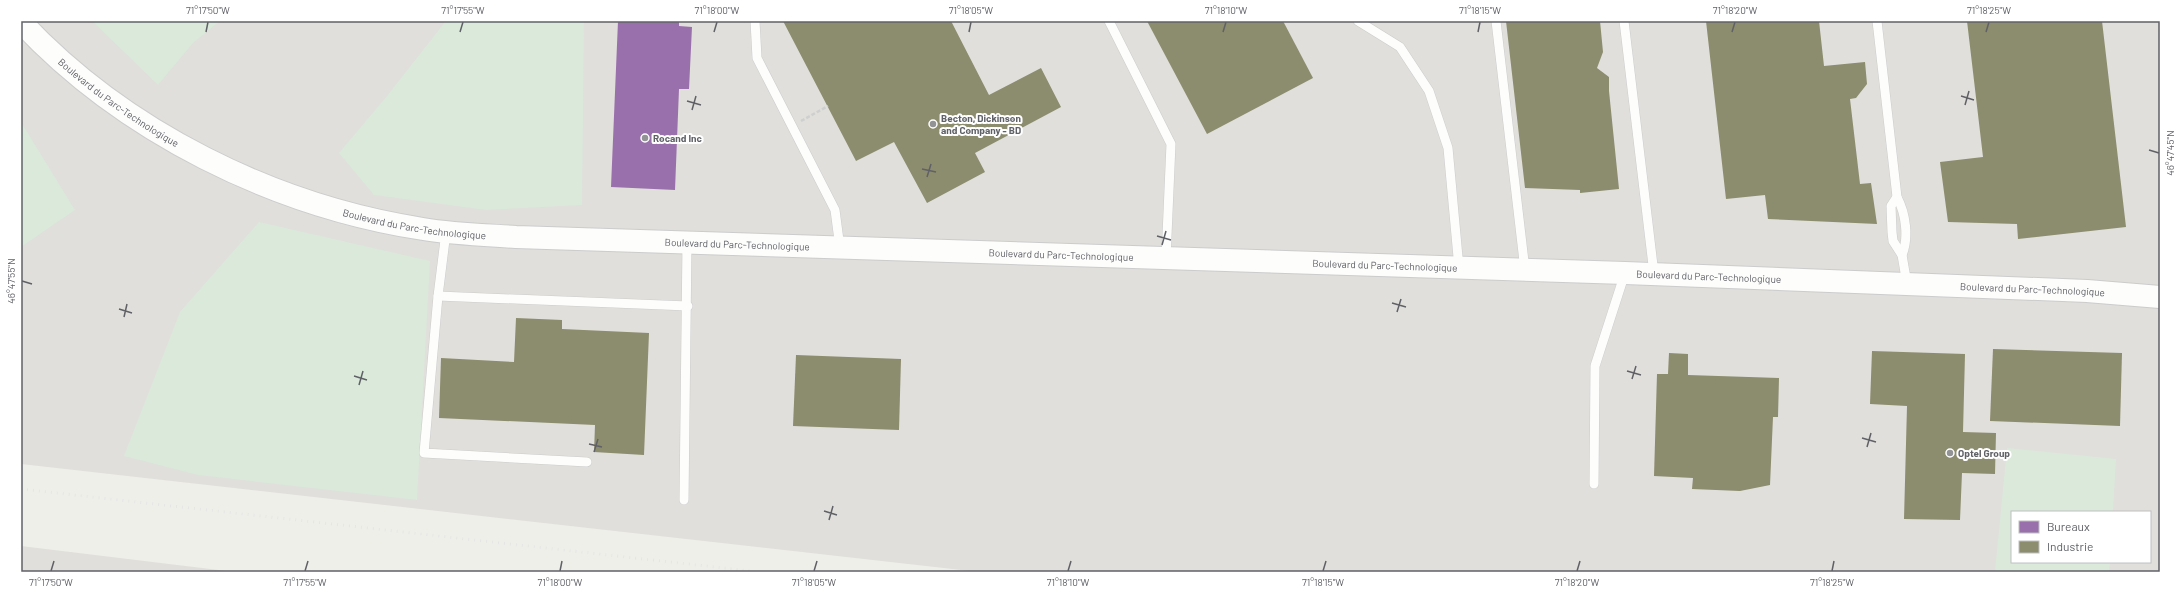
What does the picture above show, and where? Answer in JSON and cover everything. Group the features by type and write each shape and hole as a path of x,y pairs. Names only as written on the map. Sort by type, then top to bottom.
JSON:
{"street":[{"name":"Boulevard du Parc-Technologique","path":"21,22 37,39 78,74 122,108 163,135 227,168 269,187 320,204 373,219 446,232 516,237 687,243 1654,274 2086,291 2160,297"}],"lane":[{"path":"755,21 757,58 835,210 840,248"},
{"path":"1109,21 1171,144 1166,259"},
{"path":"1358,21 1400,47 1429,91 1448,148 1459,268"},
{"path":"1496,21 1525,270"},
{"path":"1624,21 1654,274"},
{"path":"1877,21 1898,197 1902,206 1906,238 1906,245 1902,255"},
{"path":"1898,197 1891,206 1890,214 1893,241 1902,255 1907,284"},
{"path":"446,232 438,296 424,453 587,462"},
{"path":"684,500 688,306 687,243"},
{"path":"1594,484 1595,366 1625,273"},
{"path":"438,296 688,306"}],"path":[{"path":"804,119 828,106"}],"shaded area":[{"path":"21,21 2160,21 2160,572 979,572 21,464"},
{"path":"21,546 235,572 21,572"}],"green space":[{"path":"92,21 220,21 193,43 158,85"},
{"path":"446,21 584,21 582,205 486,210 374,195 339,153 387,96"},
{"path":"21,122 75,210 21,247"},
{"path":"259,222 430,261 417,500 198,475 124,456 180,312"},
{"path":"2007,448 2116,459 2113,511 2011,511 2011,563 2110,563 2109,572 1995,572"}],"building: Bureaux":[{"name":"Rocand Inc","path":"618,21 679,21 679,26 692,27 689,89 679,89 675,190 611,187"}],"building: Industrie":[{"name":"Becton, Dickinson and Company - BD","path":"783,21 951,21 989,95 1041,68 1061,107 975,153 985,172 927,203 894,142 856,161"},
{"path":"1147,21 1283,21 1313,78 1207,134"},
{"path":"1506,21 1600,21 1603,52 1597,68 1609,77 1609,91 1619,189 1580,193 1580,190 1525,188"},
{"path":"1706,21 1819,21 1824,66 1865,62 1867,84 1856,98 1850,99 1860,184 1871,183 1877,224 1768,219 1765,195 1726,199"},
{"path":"1967,21 2102,21 2126,227 2018,239 2017,224 1948,222 1940,162 1983,157"},
{"path":"516,318 562,320 562,329 649,333 644,455 594,452 595,425 439,418 441,358 514,362"},
{"name":"Optel Group","path":"1993,349 2122,353 2120,426 1990,421"},
{"name":"Optel Group","path":"1872,351 1965,354 1963,432 1996,433 1995,474 1962,473 1960,520 1904,519 1907,406 1870,404"},
{"path":"1669,353 1688,354 1688,375 1779,378 1778,417 1773,417 1770,485 1740,491 1692,489 1693,478 1654,476 1657,374 1668,374"},
{"path":"796,355 901,359 899,430 793,426"}],"railway":[{"path":"21,489 759,572"}],"place":[{"name":"Becton, Dickinson and Company - BD","path":"933,124"},
{"name":"Rocand Inc","path":"645,138"},
{"name":"Optel Group","path":"1950,453"}]}
